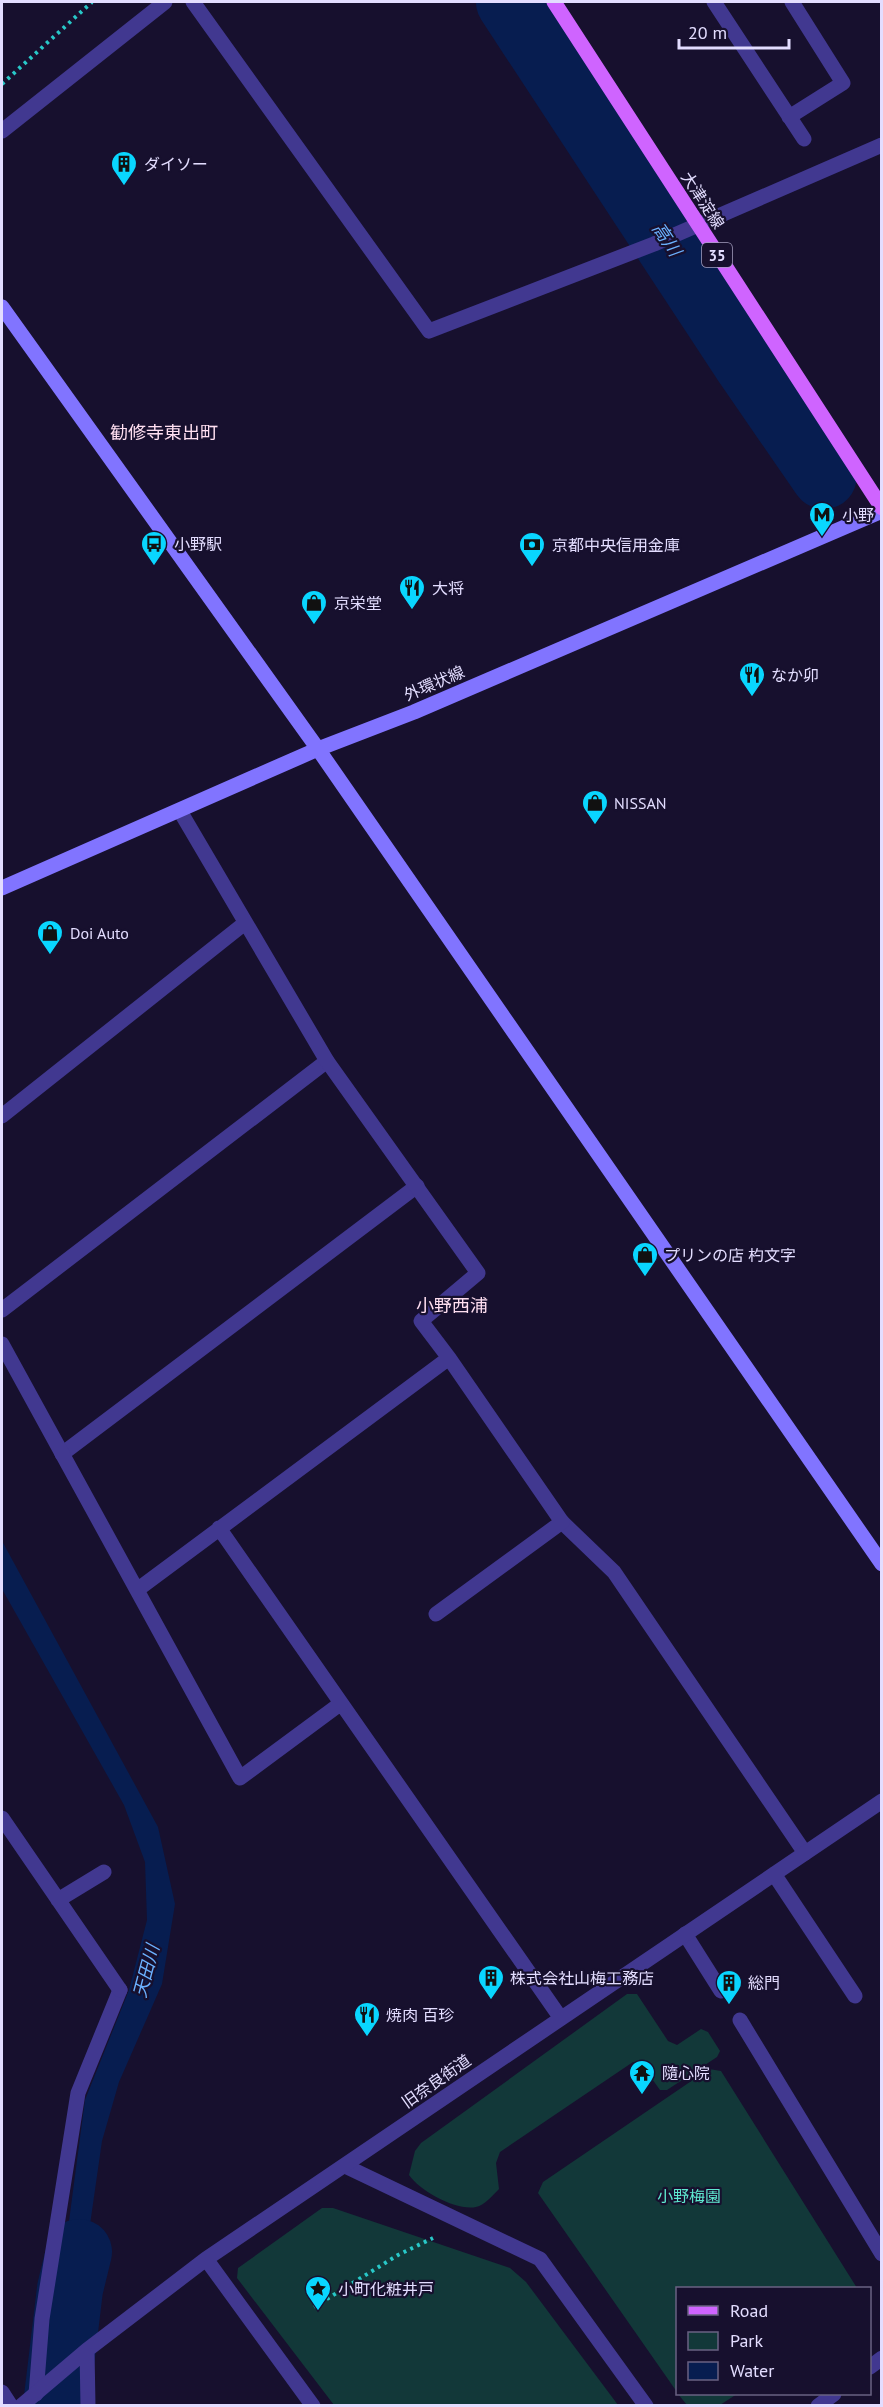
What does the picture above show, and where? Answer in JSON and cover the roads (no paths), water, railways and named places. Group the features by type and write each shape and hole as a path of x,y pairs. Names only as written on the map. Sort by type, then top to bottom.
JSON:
{"main road":[{"name":"大津淀線","path":"554,2 882,509"}],"street":[{"path":"2,131 165,2"},
{"path":"193,2 429,331 654,244 882,145"},
{"path":"714,2 804,139"},
{"path":"789,117 843,83 792,2"},
{"path":"2,307 318,749 882,1564"},
{"name":"外環状線","path":"2,888 318,749 414,712 882,509"},
{"path":"180,811 327,1061 478,1273 421,1322 449,1358 562,1522 614,1572 805,1853"},
{"path":"2,1116 245,923"},
{"path":"2,1310 327,1061"},
{"path":"62,1454 417,1186"},
{"path":"2,1344 240,1778 340,1704"},
{"path":"137,1590 449,1358"},
{"path":"436,1614 562,1522"},
{"path":"219,1528 560,2018"},
{"name":"旧奈良街道","path":"21,2406 87,2350 206,2259 882,1801"},
{"path":"2,1818 120,1990 78,2093 42,2319 40,2390"},
{"path":"58,1900 104,1872"},
{"path":"774,1874 855,1996"},
{"path":"685,1934 721,1991"},
{"path":"740,2020 882,2254"},
{"path":"345,2166 540,2259 646,2406"},
{"path":"206,2259 313,2406"},
{"path":"87,2350 88,2406"},
{"path":"2,2392 11,2406"},
{"path":"818,2406 833,2395"}],"water":[{"path":"2,1541 158,1827 175,1904 162,1984 119,2082 102,2141 74,2336 52,2350 85,2100 129,1990 147,1920 145,1862 124,1805 2,1589"}],"waterway":[{"name":"高川","path":"509,2 744,360 824,476"},
{"name":"天田川","path":"56,2406 70,2289 79,2252"}],"place":[{"name":"ダイソー","path":"124,187"},
{"name":"小野","path":"822,538"},
{"name":"小野駅","path":"154,567"},
{"name":"京都中央信用金庫","path":"532,568"},
{"name":"大将","path":"412,611"},
{"name":"京栄堂","path":"314,626"},
{"name":"なか卯","path":"752,698"},
{"name":"NISSAN","path":"595,826"},
{"name":"Doi Auto","path":"50,956"},
{"name":"プリンの店 杓文字","path":"645,1278"},
{"name":"株式会社山梅工務店","path":"491,2001"},
{"name":"総門","path":"729,2006"},
{"name":"焼肉 百珍","path":"367,2038"},
{"name":"隨心院","path":"642,2096"},
{"name":"小町化粧井戸","path":"318,2312"}],"district":[{"name":"勧修寺東出町","path":"164,432"},
{"name":"小野西浦","path":"452,1305"}],"park label":[{"name":"小野梅園","path":"689,2196"}]}
